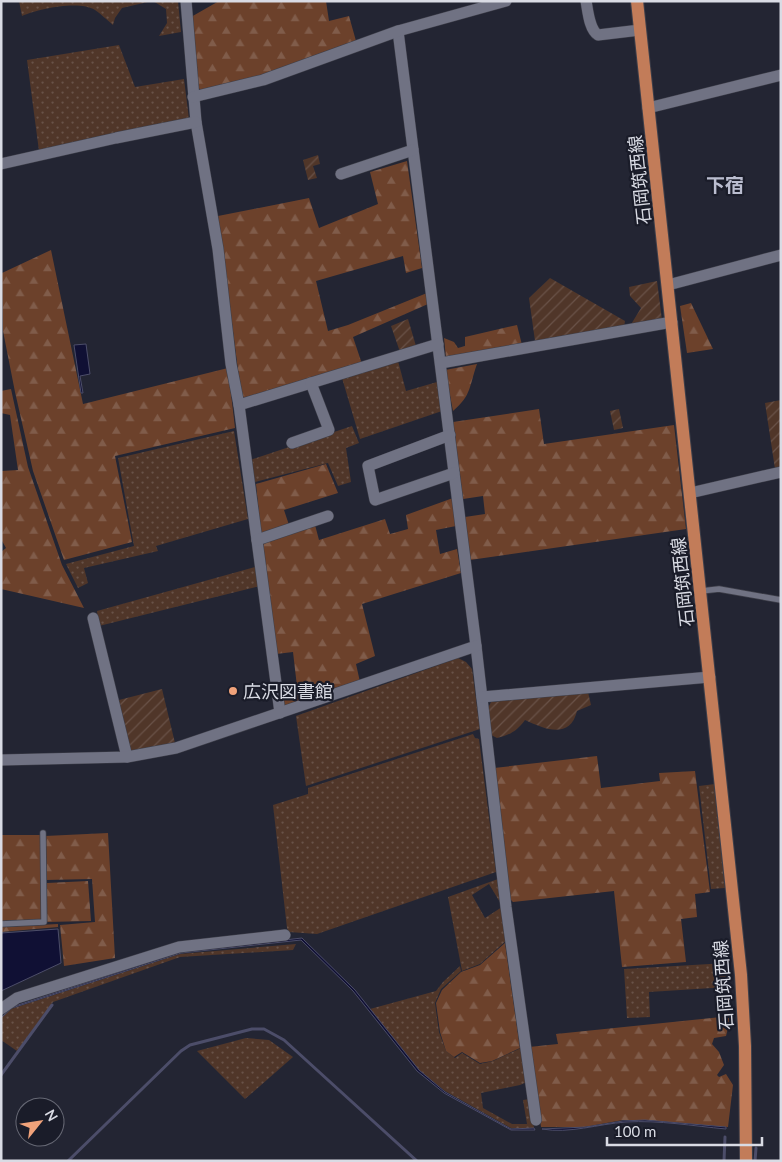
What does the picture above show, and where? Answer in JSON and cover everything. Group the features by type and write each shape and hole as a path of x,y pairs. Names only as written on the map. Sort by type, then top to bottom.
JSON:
{"main road":[{"name":"石岡筑西線","path":"637,1 741,975 746,1046 746,1161"}],"street":[{"path":"186,1 196,122 218,249 280,713"},
{"path":"193,97 263,80 398,31 506,1"},
{"path":"586,1 592,26 598,35 640,30"},
{"path":"398,31 476,646 506,907 536,1120"},
{"path":"648,108 781,75"},
{"path":"1,164 196,122"},
{"path":"341,174 413,150"},
{"path":"668,285 781,254"},
{"path":"441,363 672,322"},
{"path":"239,405 438,344"},
{"path":"292,443 328,430 311,383"},
{"path":"450,436 368,466 375,500 454,473"},
{"path":"690,492 781,472"},
{"path":"257,540 328,516"},
{"path":"93,618 127,757"},
{"path":"1,760 127,757 176,748 476,646"},
{"path":"482,697 710,677"},
{"path":"1,1009 17,998 179,947 285,935"}],"lane":[{"path":"701,591 719,589 781,600"},
{"path":"1,924 44,922 43,833"}],"shaded area":[{"path":"19,1 152,1 122,8 115,18 113,25 95,10 79,6 48,8 22,16"},
{"path":"153,1 178,1 181,32 159,36 167,23 166,9"},
{"path":"119,45 135,87 184,79 189,119 39,151 27,60"},
{"path":"318,155 320,164 313,166 317,178 308,180 303,160"},
{"path":"550,278 625,321 624,327 535,341 529,298"},
{"path":"657,281 662,320 630,326 641,308 630,296 629,287"},
{"path":"408,319 416,346 400,352 391,326"},
{"path":"86,344 90,374 80,376 83,393 81,393 74,345"},
{"path":"398,361 406,391 437,382 442,411 360,439 342,378"},
{"path":"781,400 781,468 775,469 765,403"},
{"path":"619,409 623,428 614,430 610,411"},
{"path":"352,426 359,443 346,448 351,482 338,486 328,463 255,482 250,460"},
{"path":"234,431 248,519 156,546 158,551 84,568 88,583 78,588 66,564 134,546 118,458"},
{"path":"255,567 260,586 99,626 97,611"},
{"path":"458,658 466,662 472,669 480,729 306,786 296,716"},
{"path":"162,689 175,743 130,752 119,700"},
{"path":"588,692 591,705 577,711 574,720 569,726 562,729 548,729 525,720 516,730 506,735 497,738 489,734 488,708 491,702"},
{"path":"473,734 475,738 479,739 496,872 317,934 289,932 273,805 308,794 308,788"},
{"path":"715,784 725,888 711,889 699,786"},
{"path":"498,879 501,904 489,884 472,895 485,918 502,907 507,940 480,964 462,971 448,897"},
{"path":"58,929 61,963 1,991 1,933"},
{"path":"302,938 355,990 419,1070 445,1092 511,1129 534,1128 535,1130 511,1130 444,1093 417,1071 353,991 301,940 181,953 12,1008 1,1018 12,1007 180,952"},
{"path":"296,944 293,950 180,957 53,1002 17,1051 1,1040 1,1018 11,1009 180,954"},
{"path":"727,963 728,987 649,992 650,1017 627,1018 624,969"},
{"path":"460,966 461,971 441,989 435,1003 439,1032 446,1051 455,1058 462,1053 480,1064 493,1061 521,1048 527,1082 481,1093 483,1108 512,1124 527,1124 523,1100 530,1099 534,1128 511,1128 445,1091 419,1070 370,1009 436,991"},
{"path":"246,1038 269,1040 293,1057 245,1099 197,1051"},
{"path":"645,1120 726,1127 726,1129 663,1123 626,1122 573,1130 542,1129 586,1127 623,1121"}],"green space":[{"path":"219,1 326,1 329,21 349,16 356,41 261,77 203,90 197,88 191,17"},
{"path":"407,161 422,268 406,273 403,256 316,281 328,331 348,325 427,293 428,304 353,337 362,364 242,401 218,216 309,198 319,228 378,204 370,172"},
{"path":"51,250 83,404 228,368 235,428 115,456 132,542 64,560 33,471 3,331 2,273"},
{"path":"691,303 713,349 687,353 680,306"},
{"path":"517,325 522,345 446,358 444,338 454,342 458,348 465,346 465,337"},
{"path":"477,364 467,395 453,411 445,370"},
{"path":"11,389 28,467 62,565 84,608 1,589 1,552 6,548 1,539 1,471 18,470 10,415 1,413 1,391"},
{"path":"539,409 544,444 674,425 686,529 470,560 465,517 485,514 483,496 463,499 453,422"},
{"path":"326,464 338,493 284,510 289,525 261,535 256,484"},
{"path":"453,498 456,526 436,530 440,554 457,549 461,573 362,604 375,656 356,664 360,682 284,708 283,698 298,695 293,652 276,654 263,543 315,525 319,540 385,519 390,534 408,529 406,515"},
{"path":"597,756 601,788 660,781 659,773 695,771 710,892 695,894 697,917 681,919 686,962 622,967 614,891 513,902 510,899 494,768"},
{"path":"108,833 115,958 64,966 60,925 95,922 92,879 45,880 45,836"},
{"path":"1,835 40,835 42,920 1,921"},
{"path":"88,881 91,921 46,922 47,883"},
{"path":"58,924 58,927 1,932 1,927"},
{"path":"505,943 520,1048 492,1061 480,1063 462,1052 454,1057 446,1051 440,1032 436,1003 442,990 461,972 480,965"},
{"path":"731,1016 726,1036 714,1038 712,1044 719,1052 724,1065 717,1075 719,1077 726,1074 733,1085 728,1127 623,1120 584,1127 541,1127 529,1047 558,1044 556,1034"}],"waterway":[{"path":"1,1075 52,1005"},
{"path":"68,1161 181,1051 190,1045 252,1029 264,1029 284,1040 417,1161"},
{"path":"724,1161 725,1137"},
{"path":"755,1161 756,1148"}],"place":[{"name":"広沢図書館","path":"233,691"}],"district":[{"name":"下宿","path":"725,184"}]}
